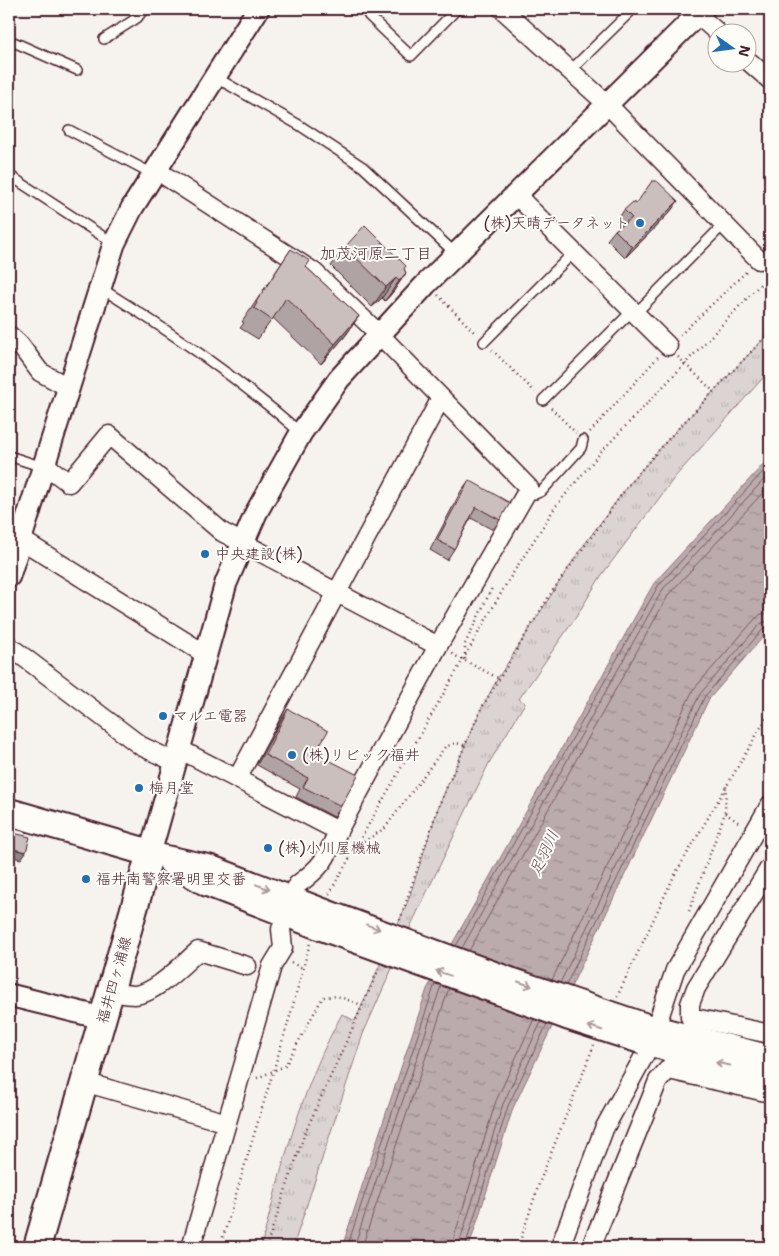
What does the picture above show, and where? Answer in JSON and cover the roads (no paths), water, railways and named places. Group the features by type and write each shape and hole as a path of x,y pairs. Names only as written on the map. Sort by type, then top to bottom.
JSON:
{"main road":[{"path":"9,812 150,853"},
{"name":"福井四ヶ浦線","path":"37,1247 150,853"}],"street":[{"path":"9,576 114,244 132,208 258,9"},
{"path":"502,9 607,104 759,260"},
{"path":"707,22 697,11 607,104 426,284 339,378 301,433 241,543 226,583 150,853 206,885 321,919 565,1018 770,1056"},
{"path":"756,68 770,80"},
{"path":"155,172 314,272 380,334 529,488 438,646 338,831 326,858 317,871 297,886"},
{"path":"516,195 668,346"},
{"path":"9,336 20,344 40,372 68,387"},
{"path":"237,779 441,398"},
{"path":"43,465 68,483 109,435 222,532 438,646"},
{"path":"20,539 205,654"},
{"path":"9,646 141,746 177,756 237,779 338,831"},
{"path":"560,1247 604,1129 649,1035 675,970 770,805"},
{"path":"770,866 696,988 690,1004 690,1016 770,1034"},
{"path":"191,1247 272,966 284,948 281,929"},
{"path":"110,992 135,995 148,990 169,977 198,951 247,966"},
{"path":"9,995 102,1018"},
{"path":"649,1035 703,1060 770,1074"},
{"path":"591,1247 658,1080 670,1068 770,1093"},
{"path":"84,1082 227,1123"}],"lane":[{"path":"104,39 137,18 144,9"},
{"path":"365,9 369,16 411,56 457,9"},
{"path":"570,71 633,9"},
{"path":"9,40 77,70"},
{"path":"215,77 299,125 363,167 456,254"},
{"path":"69,130 155,172"},
{"path":"9,175 114,244"},
{"path":"543,400 724,224"},
{"path":"484,342 574,252"},
{"path":"99,287 174,334 255,392 301,433"},
{"path":"529,488 535,494 542,491 581,448 583,440"},
{"path":"9,456 43,465"}],"water":[{"name":"足羽川","path":"770,457 770,629 709,699 513,1108 469,1247 342,1247 427,989 654,583"}],"place":[{"name":"(株)天晴データネット","path":"640,223"},
{"name":"中央建設(株)","path":"205,554"},
{"name":"マルエ電器","path":"163,716"},
{"name":"(株)リビック福井","path":"292,755"},
{"name":"梅月堂","path":"139,788"},
{"name":"(株)小川屋機械","path":"268,848"},
{"name":"福井南警察署明里交番","path":"86,879"}],"district":[{"name":"加茂河原二丁目","path":"376,253"}]}
